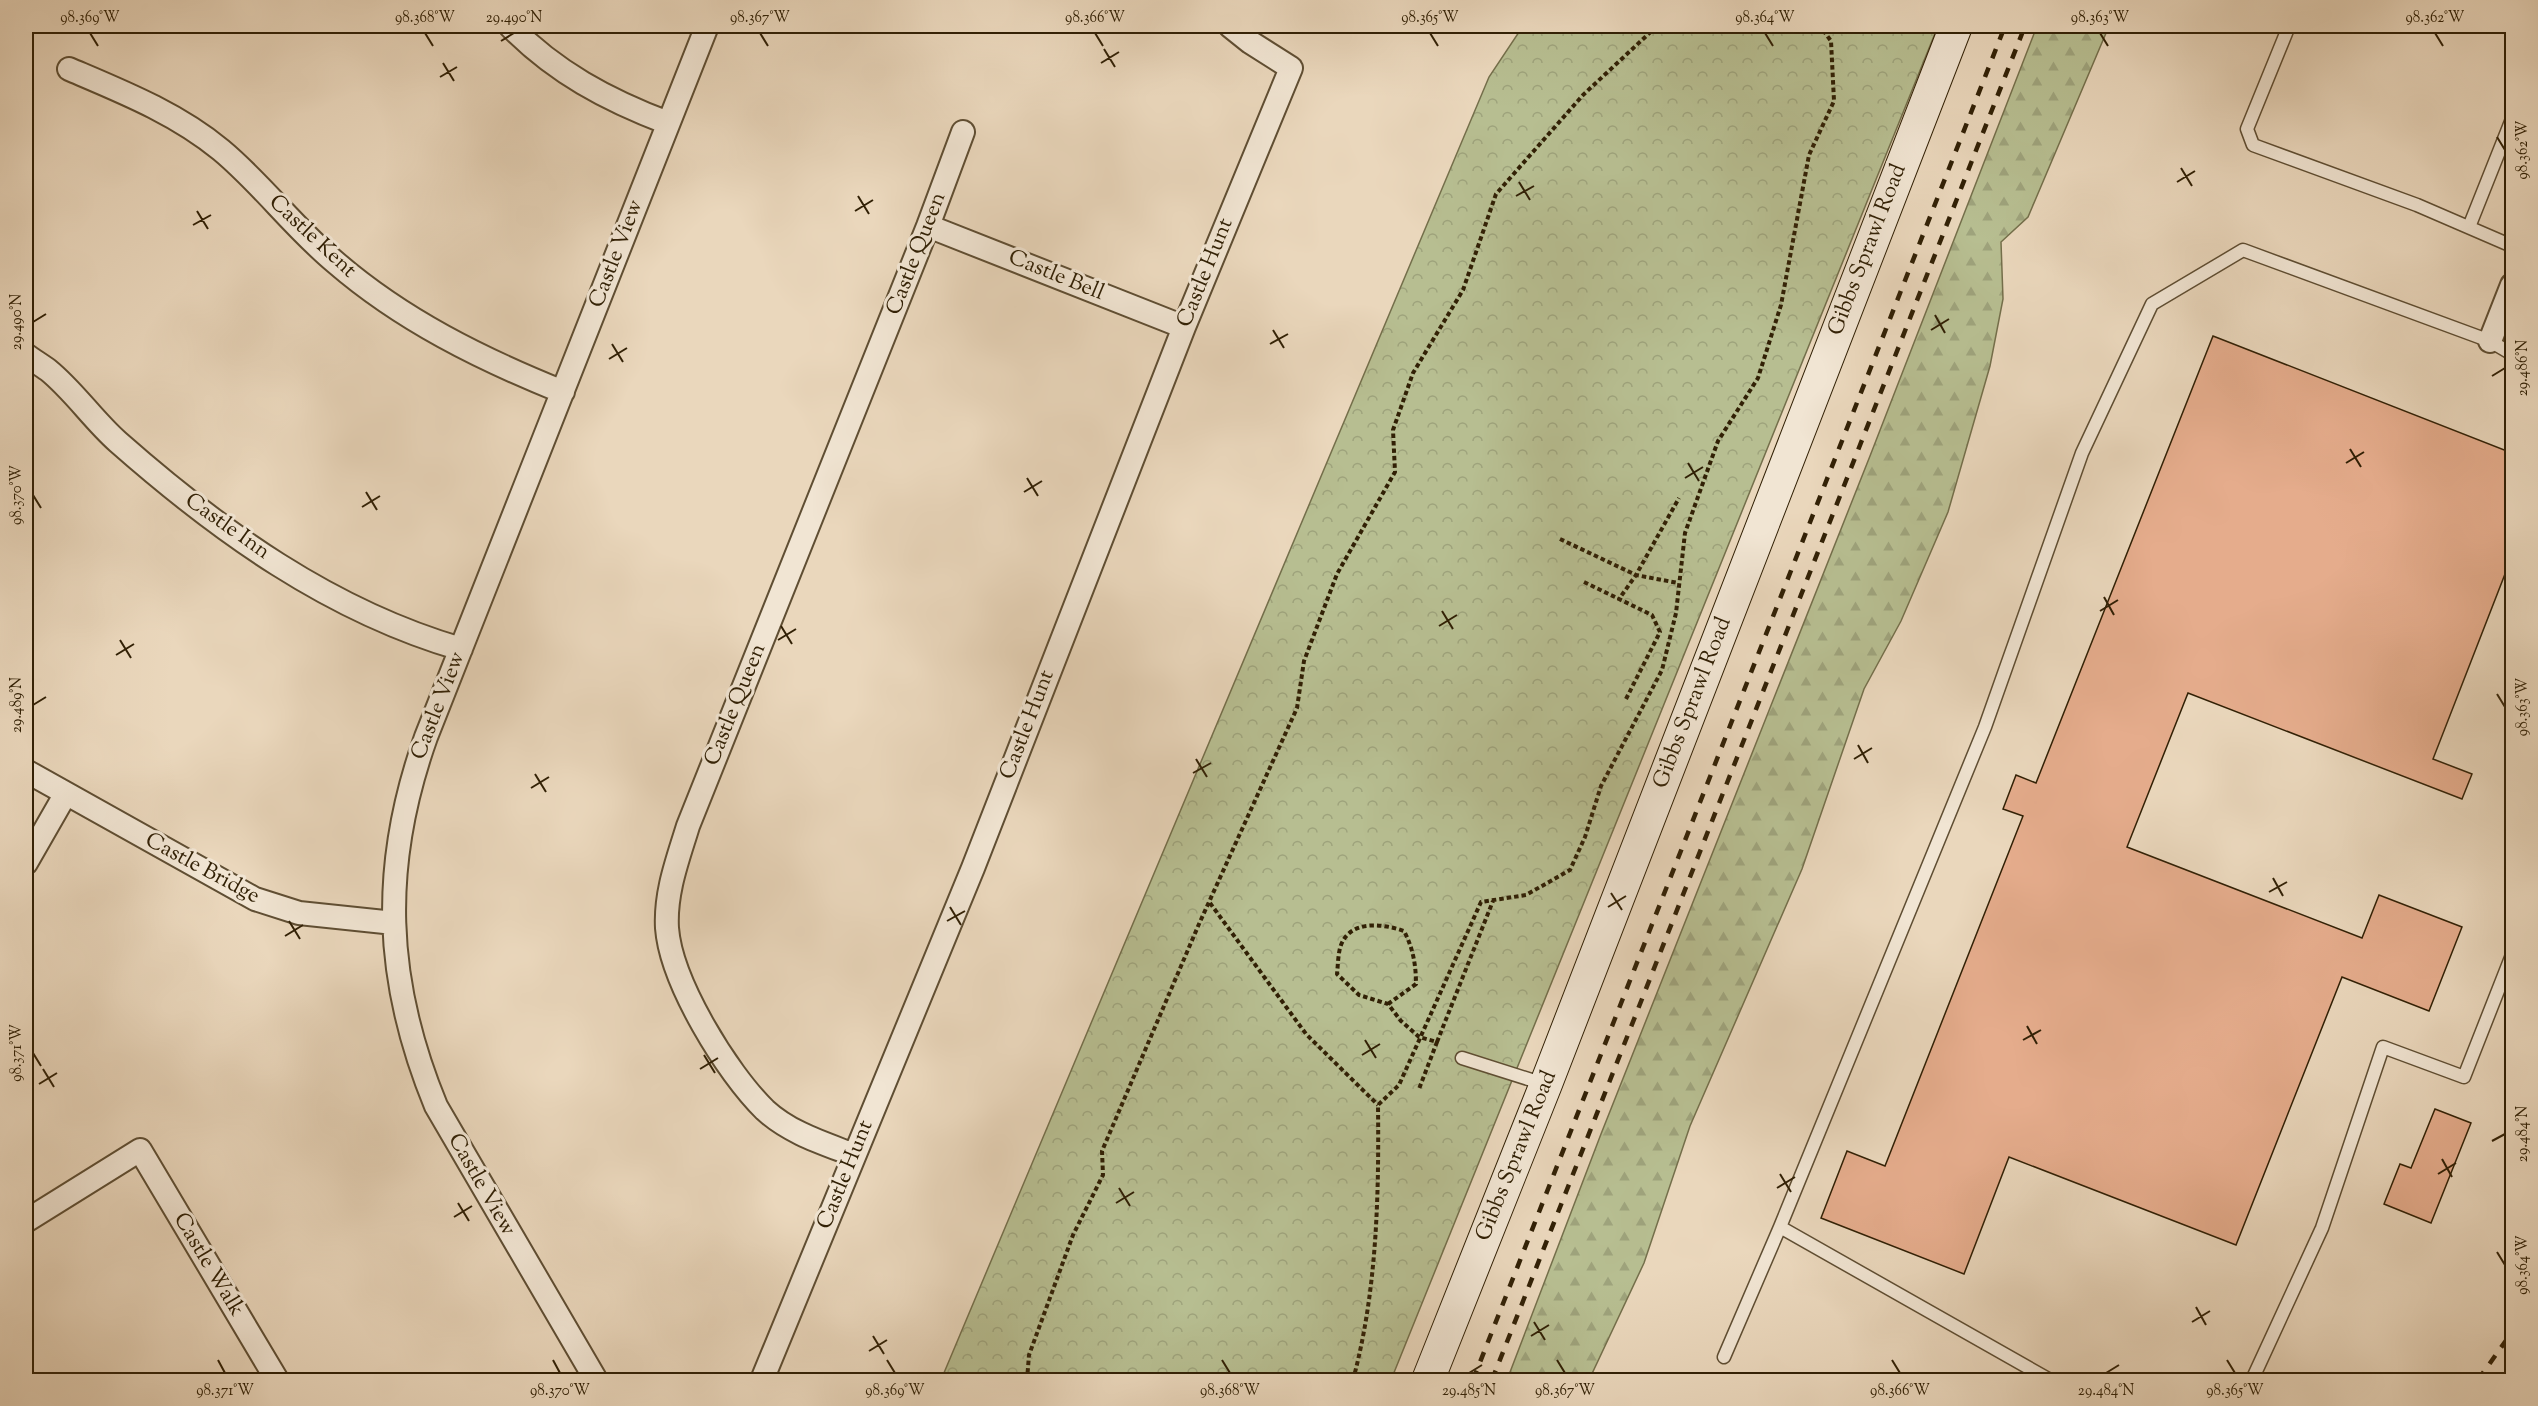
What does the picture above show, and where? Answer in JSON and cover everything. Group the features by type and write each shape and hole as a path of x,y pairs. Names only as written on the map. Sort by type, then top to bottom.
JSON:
{"main road":[{"name":"Gibbs Sprawl Road","path":"1428,1380 1546,1084 1819,374 1956,26"}],"street":[{"path":"510,26 532,48 564,73 633,110 668,123"},
{"name":"Castle View","path":"596,1380 435,1106 418,1065 406,1021 398,976 394,923 395,869 402,817 422,747 707,26"},
{"name":"Castle Hunt","path":"762,1380 973,868 1184,327 1291,68 1250,42 1230,26"},
{"name":"Castle Kent","path":"69,69 161,109 195,129 231,159 334,262 393,307 437,334 488,360 563,392"},
{"name":"Castle Queen","path":"854,1155 796,1133 765,1110 721,1055 686,991 676,966 667,928 669,888 688,826 928,226 963,132"},
{"name":"Castle Bell","path":"928,226 1184,327"},
{"path":"2490,342 2512,285"},
{"name":"Castle Inn","path":"26,356 49,370 115,440 234,537 334,598 420,637 461,649"},
{"name":"Castle Bridge","path":"26,771 65,795 255,899 299,913 394,923"},
{"path":"26,863 65,795"},
{"name":"Castle Walk","path":"26,1221 140,1150 277,1380"}],"lane":[{"path":"2289,26 2247,129 2253,145 2417,205 2512,246"},
{"path":"2469,227 2512,119"},
{"path":"1724,1357 1780,1227 1984,727 2082,453 2152,304 2243,250 2490,342 2512,354"},
{"path":"2252,1380 2322,1227 2383,1047 2464,1077 2512,955"},
{"path":"1462,1058 1546,1084"},
{"path":"1780,1227 2050,1380"}],"path":[{"path":"1027,1380 1029,1355 1074,1235 1103,1175 1102,1151 1209,902 1297,708 1304,661 1336,574 1395,472 1393,430 1413,373 1463,290 1496,194 1583,95 1657,26"},
{"path":"1378,1104 1399,1085 1481,902 1526,895 1569,870 1585,837 1601,786 1662,670 1676,613 1685,533 1718,441 1758,378 1781,305 1809,155 1834,101 1831,41 1820,26"},
{"path":"1619,598 1636,575 1679,498"},
{"path":"1560,539 1636,575 1678,583"},
{"path":"1584,582 1652,615 1660,632 1626,699"},
{"path":"1419,1089 1493,900"},
{"path":"1209,902 1306,1034 1378,1104 1379,1194 1363,1343 1353,1380"},
{"path":"1388,1004 1416,984 1412,946 1404,931 1387,925 1366,926 1352,931 1341,944 1337,974 1359,995 1388,1004 1401,1021 1419,1037 1437,1042"}],"green space":[{"path":"1523,26 1938,26 1391,1380 941,1380 1489,77"},
{"path":"2037,26 2109,26 2028,217 2001,242 2003,299 1990,366 1948,512 1901,621 1864,689 1802,869 1690,1126 1644,1263 1589,1380 1507,1380 1601,1134 1870,456"}],"building":[{"path":"2213,336 2512,453 2512,556 2433,759 2472,774 2462,799 2188,693 2127,847 2362,938 2379,895 2462,927 2429,1011 2342,977 2236,1245 2009,1157 1964,1274 1821,1218 1847,1151 1885,1166 2023,816 2003,809 2016,775 2036,783"},
{"path":"2435,1109 2471,1123 2431,1223 2384,1204 2400,1164 2411,1168"}],"railway":[{"path":"1473,1380 2005,26"},
{"path":"1492,1380 2025,26"},
{"path":"2478,1380 2512,1332"}]}
